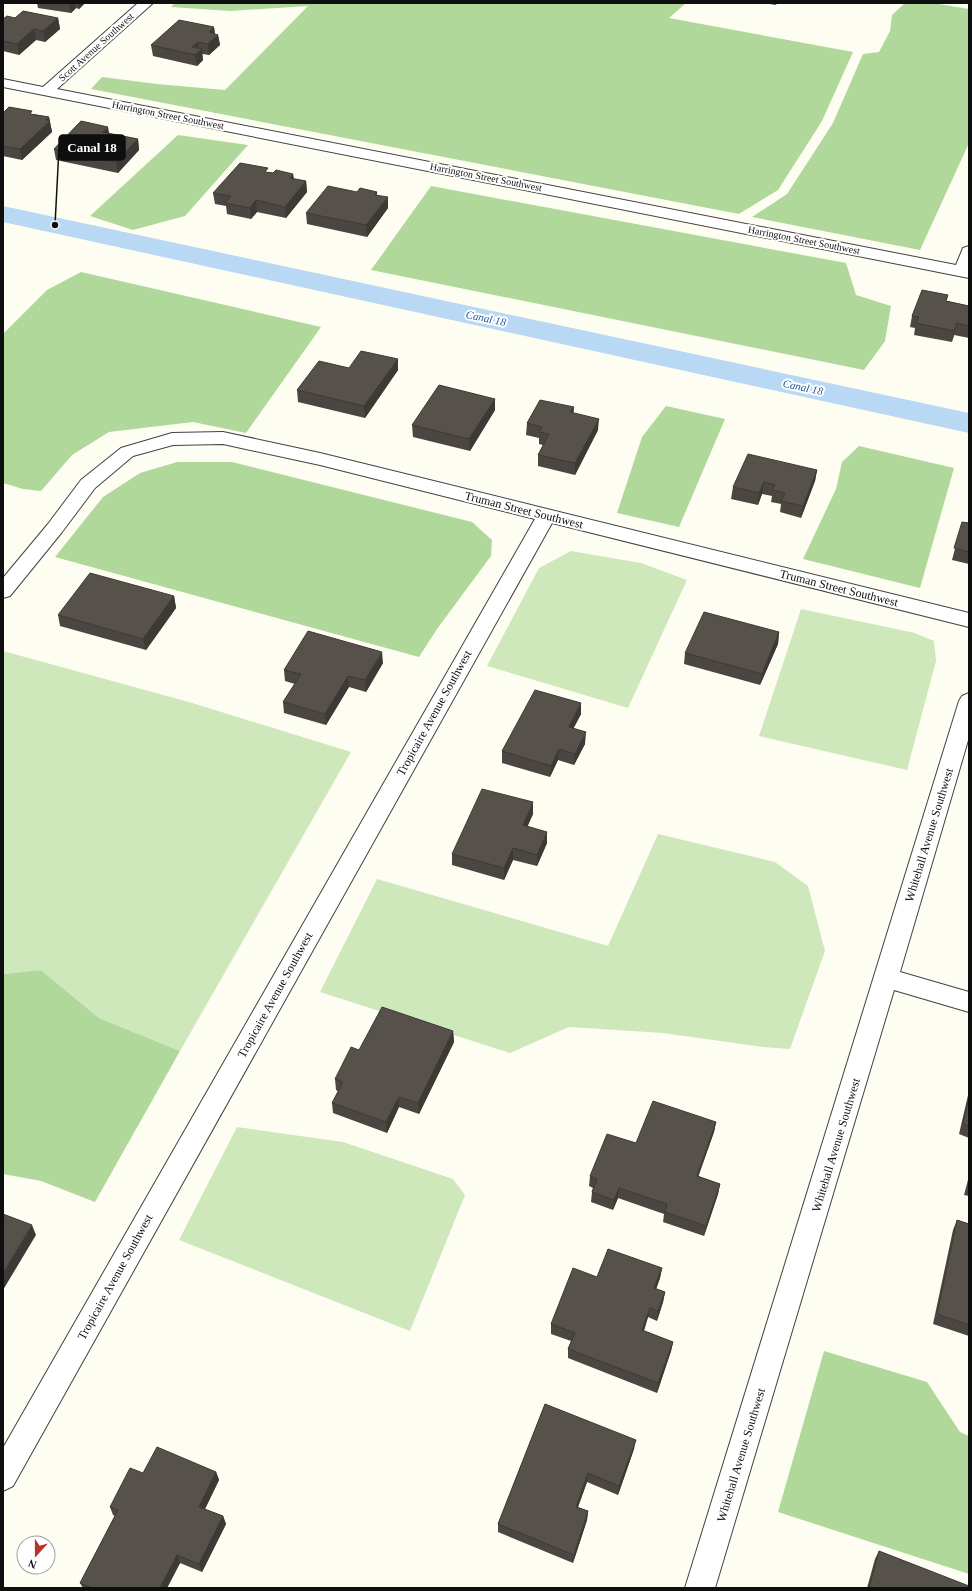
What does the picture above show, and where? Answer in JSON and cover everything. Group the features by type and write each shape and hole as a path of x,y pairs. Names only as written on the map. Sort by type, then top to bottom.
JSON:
{"street":[{"name":"Scott Avenue Southwest","path":"47,91 146,3"},
{"name":"Harrington Street Southwest","path":"3,82 966,272"},
{"path":"966,272 969,251"},
{"name":"Truman Street Southwest","path":"3,591 55,528 88,484 127,452 172,439 223,438 320,459 969,620"},
{"name":"Tropicaire Avenue Southwest","path":"3,1476 547,515"},
{"name":"Whitehall Avenue Southwest","path":"700,1588 969,701"},
{"path":"886,978 969,1002"}],"green space":[{"path":"175,3 686,3 669,18 853,52 822,121 778,190 739,214 91,89 102,77 225,90 308,6 230,11 171,7"},
{"path":"905,3 933,3 969,9 969,143 920,250 752,217 787,194 833,123 863,54 879,52 890,31 892,15"},
{"path":"178,135 248,145 185,216 133,230 90,216"},
{"path":"431,186 846,263 856,295 891,306 885,341 864,370 371,270"},
{"path":"81,272 321,327 246,433 193,422 109,432 72,455 41,491 23,489 3,483 3,334 47,290"},
{"path":"666,406 725,419 679,527 617,513 642,437"},
{"path":"859,446 954,468 920,588 803,559 836,489 842,462"},
{"path":"177,462 232,462 472,522 492,540 491,556 437,629 419,657 55,557 103,497 140,473"},
{"path":"571,551 641,563 687,580 628,708 487,666 539,568"},
{"path":"801,609 915,633 934,641 936,661 907,770 759,736"},
{"path":"3,651 189,702 351,752 180,1051 99,1018 41,970 3,974"},
{"path":"658,834 775,862 808,886 825,951 790,1049 763,1047 663,1033 569,1027 510,1053 320,992 377,879 608,946"},
{"path":"41,970 99,1018 180,1051 95,1202 41,1181 3,1174 3,974"},
{"path":"237,1127 343,1142 453,1179 465,1195 410,1331 179,1240"},
{"path":"824,1351 927,1382 960,1432 969,1436 969,1574 778,1512"}],"building":[{"path":"23,11 58,18 43,31 34,29 17,44 3,41 3,19 7,16 15,18"},
{"path":"179,20 214,27 209,32 218,35 208,44 198,42 192,47 202,49 195,55 151,45"},
{"path":"9,107 32,111 30,114 49,117 46,120 50,121 20,149 3,146 3,113"},
{"path":"81,121 108,127 102,132 138,139 116,162 54,149"},
{"path":"240,163 268,168 265,172 273,173 276,170 293,174 290,178 306,181 285,207 256,200 250,208 225,203 231,196 213,193"},
{"path":"328,186 357,192 360,188 377,192 375,195 388,197 366,225 306,213"},
{"path":"922,290 948,295 946,301 969,306 969,326 957,323 954,331 916,323 919,317 912,316"},
{"path":"361,351 398,359 364,406 297,390 319,361 349,368"},
{"path":"439,385 495,399 469,439 412,425"},
{"path":"540,400 574,407 570,412 599,419 575,463 538,455 549,434 539,432 542,427 527,423"},
{"path":"748,454 817,470 803,506 781,501 785,493 772,490 775,485 764,482 759,493 733,487"},
{"path":"962,522 969,523 969,552 954,548"},
{"path":"90,573 174,596 143,639 58,615"},
{"path":"704,612 779,632 762,674 685,653"},
{"path":"308,631 382,652 365,680 348,676 325,714 283,702 301,674 284,670"},
{"path":"535,690 581,703 569,727 586,732 575,754 559,749 551,766 502,751"},
{"path":"482,789 533,802 523,825 547,832 537,855 513,848 504,868 452,854"},
{"path":"382,1007 453,1031 418,1103 399,1097 386,1122 332,1103 343,1082 335,1079 351,1047 359,1050"},
{"path":"969,1097 969,1126 963,1124"},
{"path":"653,1101 716,1122 697,1176 720,1184 706,1226 665,1212 667,1204 619,1188 614,1200 592,1192 597,1179 590,1176 607,1134 636,1143"},
{"path":"3,1214 32,1225 3,1273"},
{"path":"957,1220 969,1224 969,1325 937,1314"},
{"path":"608,1249 662,1268 654,1288 665,1292 658,1311 650,1308 642,1330 673,1342 658,1383 568,1349 575,1333 551,1324 573,1268 597,1277"},
{"path":"545,1404 636,1440 619,1486 588,1473 576,1507 588,1511 574,1555 498,1524"},
{"path":"157,1447 216,1472 199,1507 223,1516 199,1564 177,1555 160,1588 92,1588 80,1583 118,1510 110,1507 130,1468 143,1473"},
{"path":"879,1551 969,1586 969,1588 869,1588"}],"waterway":[{"name":"Canal 18","path":"3,214 969,423"}],"place":[{"name":"Canal 18","path":"55,225"}]}
